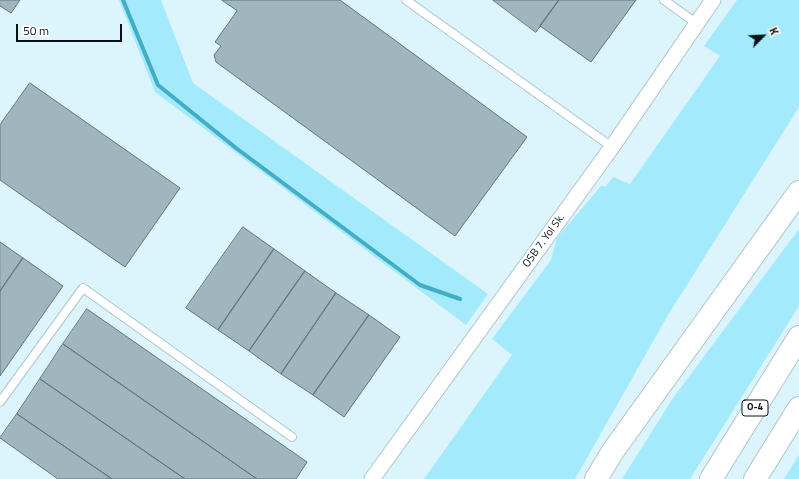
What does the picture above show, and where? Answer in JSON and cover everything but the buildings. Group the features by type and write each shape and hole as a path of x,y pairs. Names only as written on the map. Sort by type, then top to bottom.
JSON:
{"main road":[{"path":"596,479 613,451 799,192"},
{"name":"O-4","path":"711,479 799,337"},
{"path":"755,479 799,408"}],"street":[{"name":"OSB 7. Yol Sk.","path":"372,479 612,147 713,0"}],"lane":[{"path":"406,0 612,147"},
{"path":"664,0 696,23"},
{"path":"0,402 83,288 292,437"}],"shaded area":[{"path":"119,0 161,0 193,83 488,294 466,325 155,92"},
{"path":"737,0 799,0 799,107 668,315 575,479 424,479 512,355 492,339 551,260 557,238 601,186 606,186 613,177 630,184 720,56 704,46"},
{"path":"799,229 799,306 690,479 622,479 673,398"},
{"path":"799,455 799,479 784,479"}],"waterway":[{"path":"123,0 158,85 236,148 420,285 460,299"}]}
